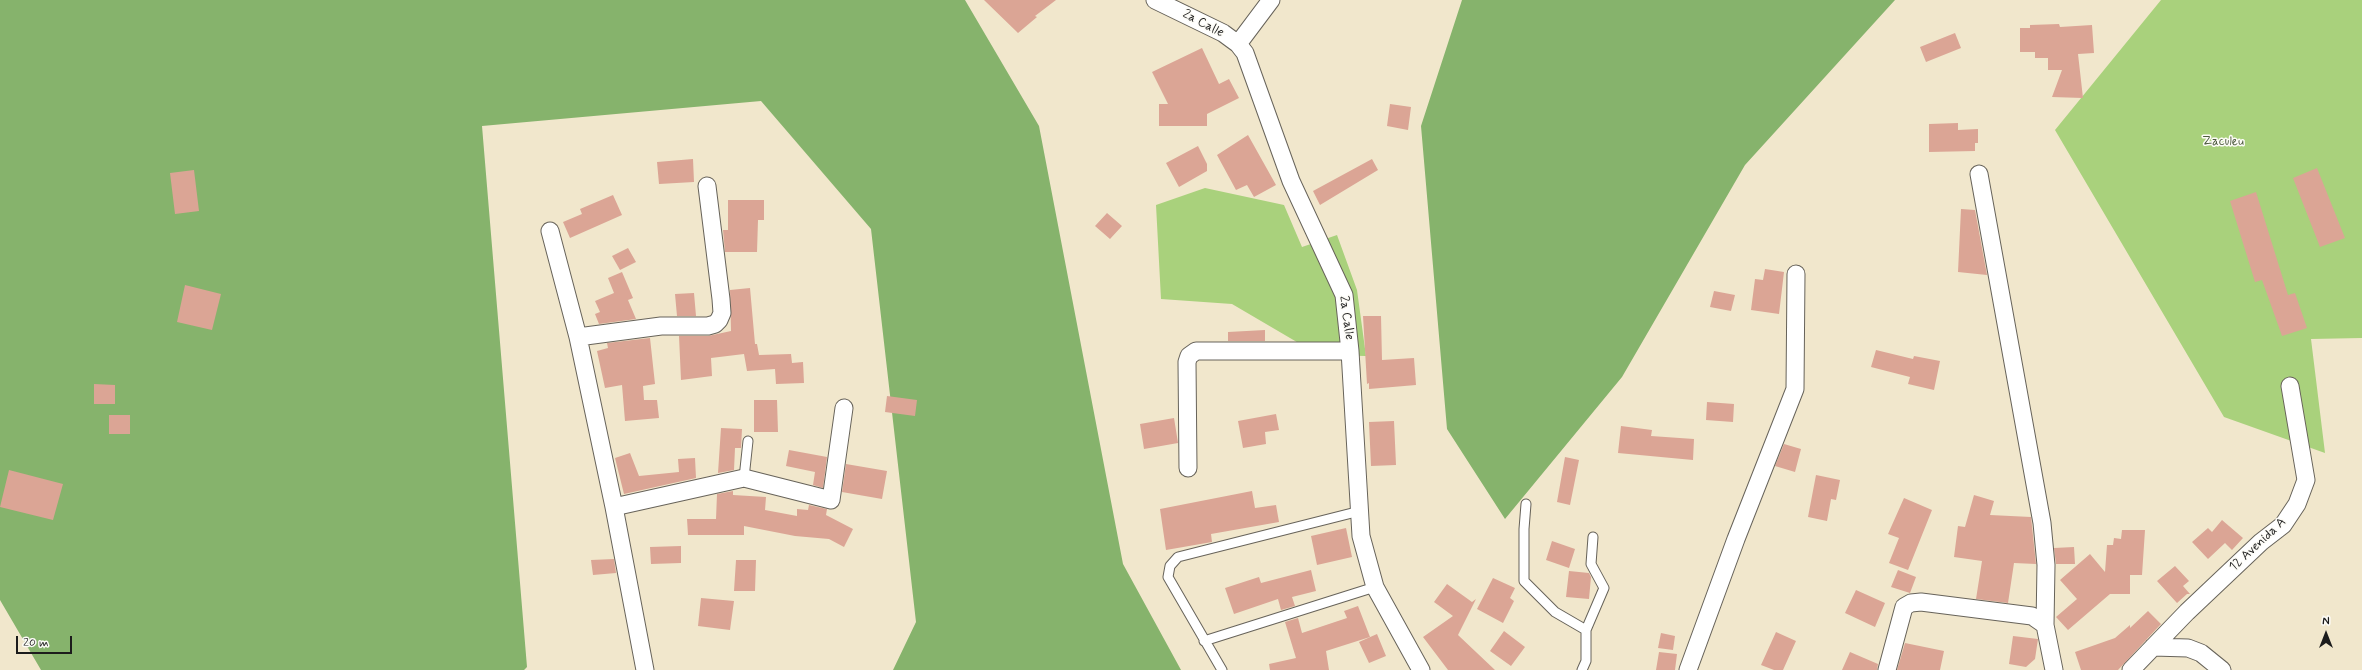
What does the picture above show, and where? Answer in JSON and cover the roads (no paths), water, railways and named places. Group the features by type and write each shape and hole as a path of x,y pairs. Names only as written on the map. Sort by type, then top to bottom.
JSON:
{"street":[{"name":"2a Calle","path":"1155,0 1223,34 1238,44 1250,64 1291,182 1344,295 1350,351 1361,536 1375,587 1421,670"},
{"path":"1238,44 1271,0"},
{"path":"1979,174 2042,523 2046,564 2045,626 2054,670"},
{"path":"578,337 661,326 708,326 715,324 719,320 722,313 721,299 707,186"},
{"path":"550,231 578,337 614,507 645,670"},
{"path":"1688,670 1794,388 1796,274"},
{"path":"1188,468 1186,362 1189,356 1196,351 1350,351"},
{"name":"12 Avenida A","path":"2131,670 2232,570 2283,525 2297,504 2306,480 2290,386"},
{"path":"614,507 744,478 831,500 844,408"},
{"path":"1887,670 1904,607 1911,603 1921,602 2032,616 2045,626"},
{"path":"2153,647 2188,648 2201,653 2222,670"}],"lane":[{"path":"744,478 748,441"},
{"path":"1526,504 1524,529 1524,581 1555,612 1586,630"},
{"path":"1222,670 1168,577 1170,566 1178,557 1360,511"},
{"path":"1582,670 1586,661 1586,630 1604,588 1591,564 1593,536"},
{"path":"1204,641 1375,587"}],"park label":[{"name":"Zaculeu","path":"2223,142"}]}
